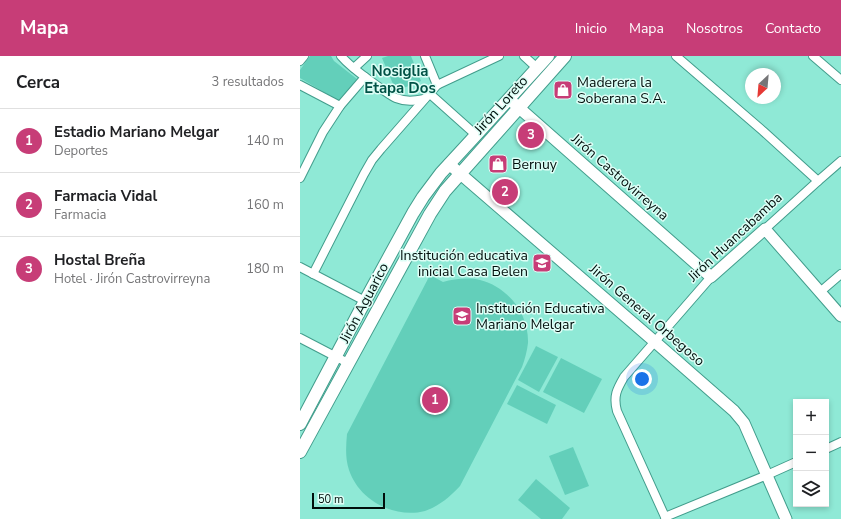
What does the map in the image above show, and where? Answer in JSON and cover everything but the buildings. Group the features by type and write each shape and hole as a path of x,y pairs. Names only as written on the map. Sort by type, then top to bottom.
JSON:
{"main road":[{"name":"Jirón Loreto","path":"449,164 548,56"},
{"name":"Jirón Loreto","path":"460,174 565,56"},
{"name":"Jirón Aguarico","path":"300,424 422,197 449,164"},
{"name":"Jirón Aguarico","path":"300,452 430,214 445,191 460,174"}],"street":[{"path":"300,61 304,56"},
{"path":"341,56 365,77 413,112"},
{"path":"354,68 367,56"},
{"path":"425,56 437,85"},
{"path":"313,274 372,160 437,85 499,56"},
{"name":"Jirón Loreto","path":"524,56 537,68"},
{"path":"676,56 818,181"},
{"path":"813,56 841,80"},
{"path":"300,178 323,132 340,106 365,77"},
{"path":"300,85 340,106"},
{"path":"394,98 404,101 414,101 427,96"},
{"path":"427,96 476,135"},
{"name":"Jirón Castrovirreyna","path":"509,99 711,276"},
{"name":"Jirón Huancabamba","path":"666,518 617,411 615,402 616,394 624,377 711,276 841,161"},
{"name":"Jirón General Orbegoso","path":"449,164 734,411 744,422 786,519"},
{"path":"765,229 841,316"},
{"path":"300,267 365,301"},
{"path":"820,292 841,274"},
{"path":"300,338 348,363"},
{"path":"829,448 841,442"},
{"path":"666,518 793,463"}],"green space":[{"path":"310,56 331,56 334,61 357,79 339,101 300,78 300,70"},
{"path":"388,56 411,56 421,81 396,91 382,58"},
{"path":"430,275 443,282 461,279 480,280 508,295 521,312 525,322 528,343 522,367 460,486 435,507 425,511 413,513 401,512 379,505 369,498 354,481 347,461 347,434"},
{"path":"536,346 558,357 539,392 518,380"},
{"path":"561,358 602,379 584,413 543,392"},
{"path":"517,385 556,405 547,424 507,404"},
{"path":"573,447 589,486 565,495 549,456"},
{"path":"536,479 570,508 562,519 541,519 518,500"}],"place":[{"name":"Maderera la Soberana S.A.","path":"563,90"},
{"name":"Hostal Breña","path":"531,135"},
{"name":"Bernuy","path":"498,164"},
{"name":"Farmacia Vidal","path":"505,192"},
{"name":"Institución educativa inicial Casa Belen","path":"542,263"},
{"name":"Institución Educativa Mariano Melgar","path":"462,316"},
{"name":"Estadio Mariano Melgar","path":"435,400"}],"district":[{"name":"Nosiglia Etapa Dos","path":"400,80"}]}
